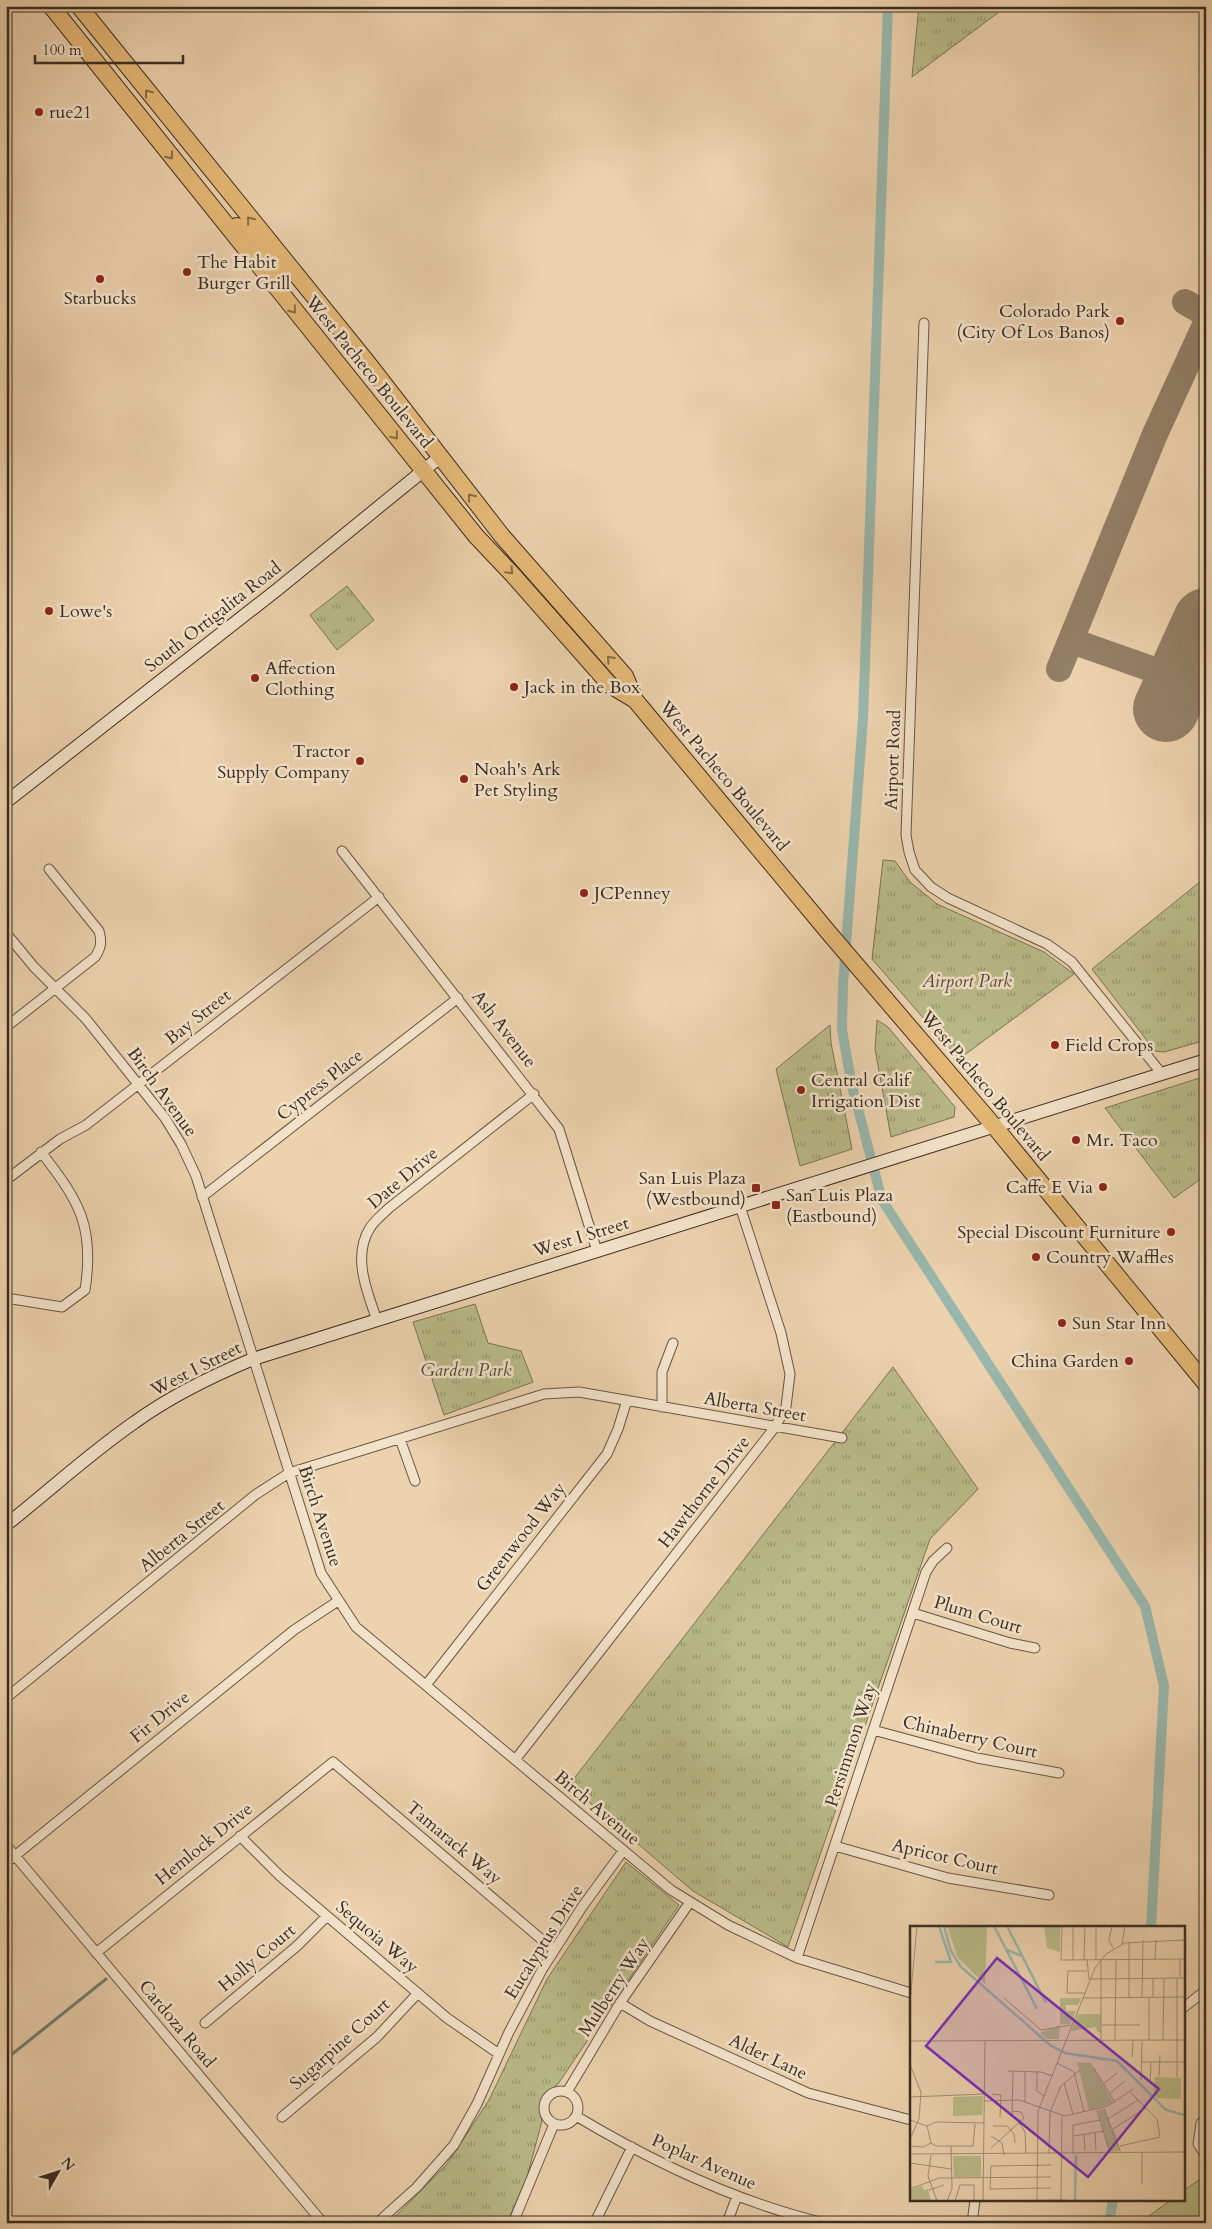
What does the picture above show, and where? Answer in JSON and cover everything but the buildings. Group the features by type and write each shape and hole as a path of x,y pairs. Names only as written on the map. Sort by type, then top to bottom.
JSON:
{"highway":[{"name":"West Pacheco Boulevard","path":"51,6 476,536 610,685 635,700"},
{"name":"West Pacheco Boulevard","path":"79,6 518,555 625,676 635,700 829,933 994,1126 1206,1384"},
{"path":"192,183 248,236 320,319 330,318"}],"street":[{"name":"Airport Road","path":"924,323 906,835 914,870 931,887 948,898 1047,944 1072,962 1162,1074"},
{"name":"South Ortigalita Road","path":"6,802 278,589 440,457"},
{"name":"Ash Avenue","path":"342,851 534,1094 559,1129 597,1251"},
{"path":"6,1027 96,957 101,945 98,931 49,869"},
{"name":"Bay Street","path":"10,1177 60,1139 86,1125 379,897"},
{"name":"Birch Avenue","path":"6,933 34,967 86,1019 165,1118 181,1144 202,1197 321,1573 356,1627 671,1890 728,1925 797,1958 910,1993"},
{"name":"Cypress Place","path":"202,1197 458,998"},
{"name":"West I Street","path":"6,1525 135,1422 219,1373 253,1359 1206,1060"},
{"name":"Date Drive","path":"377,1320 363,1284 362,1254 365,1238 370,1227 389,1208 534,1094"},
{"path":"6,1298 62,1307 85,1290 89,1254 84,1219 66,1183 42,1152"},
{"name":"Hawthorne Drive","path":"515,1760 775,1427 786,1407 790,1374 781,1333 740,1206"},
{"path":"662,1407 662,1372 674,1343"},
{"name":"Alberta Street","path":"6,1698 255,1495 289,1473 544,1394 580,1392 842,1438"},
{"name":"Greenwood Way","path":"426,1685 607,1454 618,1430 627,1400"},
{"path":"400,1439 415,1481"},
{"name":"Persimmon Way","path":"797,1958 926,1572 933,1561 947,1548"},
{"name":"Fir Drive","path":"6,1863 294,1630 338,1601"},
{"name":"Plum Court","path":"913,1613 1010,1643 1035,1648"},
{"name":"Chinaberry Court","path":"874,1730 977,1758 1059,1773"},
{"name":"Hemlock Drive","path":"96,1953 333,1762"},
{"name":"Tamarack Way","path":"333,1762 554,1950"},
{"name":"Sequoia Way","path":"240,1836 263,1860 418,1993 466,2033 499,2054"},
{"name":"Cardoza Road","path":"6,1845 323,2223"},
{"name":"Apricot Court","path":"835,1846 948,1878 1049,1895"},
{"name":"Eucalyptus Drive","path":"377,2223 417,2187 454,2145 477,2104 499,2054 534,1984 554,1950 623,1851"},
{"name":"Mulberry Way","path":"567,2092 620,2002 690,1902"},
{"name":"Holly Court","path":"205,2023 297,1946 327,1916"},
{"path":"1184,2007 1206,1990"},
{"name":"Sugarpine Court","path":"282,2117 377,2037 418,1993"},
{"name":"Alder Lane","path":"620,2002 650,2021 808,2093 910,2120"},
{"path":"553,2092 567,2092 576,2100 578,2111 576,2116 571,2122 562,2125 554,2124 546,2116 544,2108 547,2098 553,2092"},
{"name":"Poplar Avenue","path":"576,2116 632,2148 712,2187 787,2214 824,2223"},
{"path":"1206,2120 1201,2124 1198,2144 1206,2156"},
{"path":"513,2223 554,2124"},
{"path":"597,2218 632,2148"},
{"path":"727,2223 737,2196"},
{"path":"972,2223 975,2202"}],"green space":[{"path":"919,6 1007,6 912,77"},
{"path":"347,586 374,620 337,650 310,615"},
{"name":"Airport Park","path":"883,860 895,861 910,882 937,904 1044,952 1074,974 959,1059 872,959"},
{"path":"1206,877 1206,1040 1164,1052 1155,1051 1092,969"},
{"path":"877,1020 888,1027 955,1107 954,1117 891,1137 875,1049"},
{"path":"830,1025 831,1043 852,1149 800,1166 776,1069"},
{"path":"1206,1076 1206,1175 1174,1198 1105,1108"},
{"name":"Garden Park","path":"475,1304 488,1343 521,1351 533,1382 444,1415 413,1322"},
{"path":"893,1367 978,1489 930,1539 788,1947 693,1891 569,1785"},
{"path":"626,1862 679,1905 558,2084 544,2095 540,2104 542,2121 527,2177 507,2223 389,2223 447,2164 489,2100 547,1979"},
{"path":"1206,2175 1206,2223 1139,2223 1168,2202 1184,2202 1184,2190"}],"waterway":[{"path":"888,6 863,719 843,984 842,1030 852,1086 882,1200 1145,1606 1164,1686 1151,1926"},
{"path":"6,2059 106,1979"},
{"path":"1109,2223 1113,2202"}],"taxiway":[{"path":"1185,302 1206,314"},
{"path":"1059,669 1155,434 1206,323"},
{"path":"1072,641 1180,679"}],"runway":[{"path":"1166,709 1206,621"}],"place":[{"name":"rue21","path":"39,112"},
{"name":"The Habit Burger Grill","path":"187,272"},
{"name":"Starbucks","path":"100,279"},
{"name":"Colorado Park (City Of Los Banos)","path":"1120,321"},
{"name":"Lowe's","path":"49,611"},
{"name":"Affection Clothing","path":"255,678"},
{"name":"Jack in the Box","path":"514,687"},
{"name":"Tractor Supply Company","path":"360,761"},
{"name":"Noah's Ark Pet Styling","path":"464,779"},
{"name":"JCPenney","path":"584,893"},
{"name":"Field Crops","path":"1055,1045"},
{"name":"Central Calif Irrigation Dist","path":"801,1090"},
{"name":"Mr. Taco","path":"1076,1140"},
{"name":"Caffe E Via","path":"1103,1187"},
{"name":"San Luis Plaza (Westbound)","path":"756,1188"},
{"name":"San Luis Plaza (Eastbound)","path":"776,1205"},
{"name":"Special Discount Furniture","path":"1171,1232"},
{"name":"Country Waffles","path":"1036,1257"},
{"name":"Sun Star Inn","path":"1062,1323"},
{"name":"China Garden","path":"1129,1361"}]}
